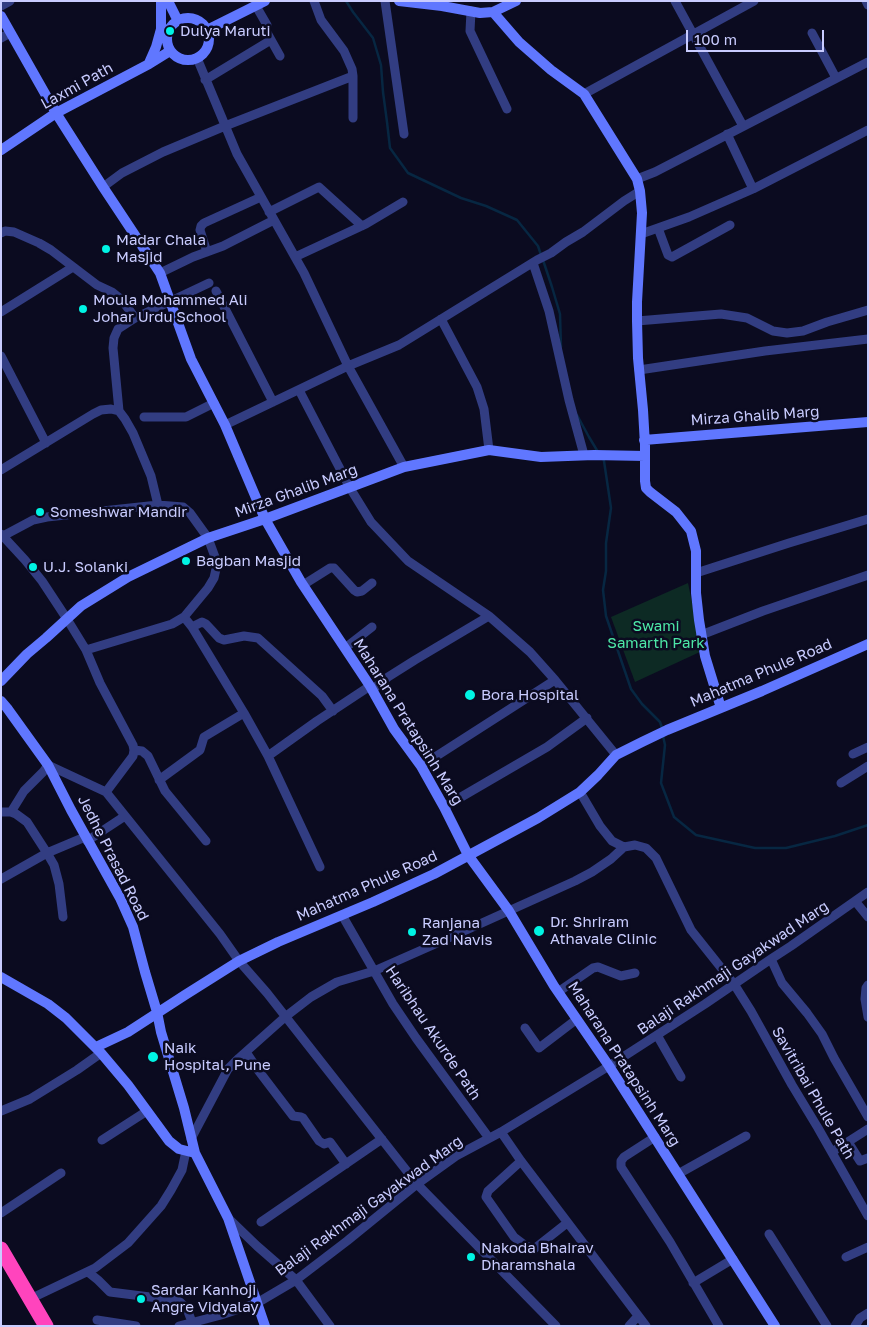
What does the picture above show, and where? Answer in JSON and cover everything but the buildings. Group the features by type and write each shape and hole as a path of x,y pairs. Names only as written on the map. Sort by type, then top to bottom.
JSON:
{"highway":[{"path":"3,1256 46,1326"}],"street":[{"path":"1,6 10,1"},
{"path":"149,64 161,28 161,1"},
{"path":"168,1 178,20"},
{"path":"314,1 321,20 348,59 353,76 353,118"},
{"path":"385,1 404,134"},
{"path":"399,1 441,4 480,13 493,12 516,1"},
{"path":"675,1 743,126"},
{"path":"584,94 754,1"},
{"path":"866,1 868,5"},
{"path":"207,30 261,4 267,25 266,31 280,56"},
{"path":"471,11 470,30 506,109"},
{"path":"493,12 526,48 551,70 584,94 637,179 642,213 637,321 645,456 644,481 646,488 676,512 691,531 696,552 696,593 705,656 721,708"},
{"name":"Maharana Pratapsinh Marg","path":"1,16 6,35 160,273 191,359 225,425 265,519 303,585 371,688 394,729 421,766 468,856 508,911 558,992 609,1066 775,1326"},
{"path":"195,19 204,25 207,30 208,46 202,55 197,58 185,60 179,58 170,50 167,44 168,31 178,20 195,19"},
{"path":"812,32 836,78"},
{"path":"205,80 271,40"},
{"name":"Laxmi Path","path":"1,150 56,113 149,64 170,50"},
{"path":"197,58 237,154 304,273 348,366 404,466"},
{"path":"637,179 655,172 868,62"},
{"path":"103,187 122,173 163,152 353,76"},
{"path":"641,234 689,217 753,189 868,130"},
{"path":"727,134 753,189"},
{"path":"160,273 192,257 223,246 320,187 362,226"},
{"path":"225,425 348,366 399,345 551,253 640,191"},
{"path":"207,252 200,230 201,226 260,197"},
{"path":"294,257 362,226 403,202"},
{"path":"658,228 668,255 672,257 730,225"},
{"path":"1,233 5,231 14,232 39,243 97,285 112,292 122,300 135,318"},
{"path":"535,261 549,311 569,400 589,455"},
{"path":"1,312 73,267"},
{"path":"118,411 113,348 114,338 118,329 135,318 209,282"},
{"path":"216,291 273,402"},
{"path":"637,321 721,314 747,318 773,331 787,333 802,331 868,310"},
{"path":"441,319 477,387 484,408 488,450"},
{"path":"787,333 788,349"},
{"path":"639,370 868,339"},
{"path":"1,356 46,443"},
{"path":"299,390 350,488 371,522 408,560 489,616 530,652 616,755"},
{"path":"144,417 186,418 214,403"},
{"path":"1,470 93,414 101,410 111,409 118,411 133,433 151,476 158,504"},
{"name":"Mirza Ghalib Marg","path":"644,440 868,422"},
{"name":"Mirza Ghalib Marg","path":"1,681 27,654 80,606 128,577 208,538 350,488 404,466 488,450 541,457 589,455 645,456"},
{"path":"86,650 172,624 184,617 208,588 214,578 216,569 215,557 208,538 184,507 158,504 47,517 32,520 2,535 42,581 67,619 86,650 100,683 133,745 133,756 106,792"},
{"path":"696,573 868,519"},
{"path":"303,585 330,568 334,568 358,592 372,583"},
{"path":"702,635 763,611 868,575"},
{"path":"268,756 317,720 489,616"},
{"path":"184,617 192,627 268,756 320,867"},
{"path":"192,627 202,622 219,638 224,640 244,636 258,638 322,696 333,711"},
{"path":"344,648 372,627"},
{"name":"Mahatma Phule Road","path":"99,1050 239,961 434,874 538,818 580,792 616,755 667,730 762,691 868,644"},
{"path":"421,766 555,680"},
{"name":"Jedhe Prasad Road","path":"1,701 48,765 86,839 120,898 132,927 144,972 158,1012 161,1032 184,1108 191,1139 190,1152 228,1218 265,1326"},
{"path":"159,780 200,750 204,737 244,714"},
{"path":"444,807 547,747 587,718"},
{"path":"853,754 868,748"},
{"path":"134,750 142,750 148,756 165,791 206,841"},
{"path":"11,812 24,791 48,765 106,792 417,1184 556,1326"},
{"path":"841,783 868,766"},
{"path":"191,1139 228,1069 285,1017 311,997 337,982 374,971 576,881 611,859 624,846 612,840 600,826 580,792"},
{"path":"1,812 11,812 27,822 47,853 54,865 59,884 63,917"},
{"path":"1,879 47,853 86,839 125,816"},
{"name":"Savitribai Phule Path","path":"624,846 635,845 646,848 656,858 691,930 734,984 752,1011 792,1085 868,1216"},
{"name":"Balaji Rakhmaji Gayakwad Marg","path":"179,1326 221,1315 257,1302 296,1280 417,1184 456,1156 500,1132 609,1066 705,1004 868,892"},
{"path":"855,901 868,917"},
{"name":"Haribhau Akurde Path","path":"342,915 393,1004 489,1138"},
{"path":"771,958 782,983 822,1034 868,1117"},
{"path":"558,992 593,968 598,967 621,976 635,973"},
{"path":"1,977 48,1004 66,1018 99,1050 169,1140 179,1149 190,1152 161,1206 128,1243 95,1268 30,1299"},
{"path":"868,984 865,999 868,1017"},
{"path":"525,1028 539,1048 577,1019"},
{"path":"657,1035 681,1077"},
{"path":"1,1112 30,1098 77,1070 99,1050"},
{"path":"246,1052 293,1116 302,1117 319,1142 324,1144 330,1142 346,1164"},
{"path":"102,1140 147,1111"},
{"path":"832,1152 868,1129"},
{"path":"500,1132 646,1326"},
{"path":"678,1174 746,1136"},
{"path":"655,1138 624,1158 621,1167 670,1242 719,1326"},
{"path":"260,1222 382,1139"},
{"path":"848,1142 860,1162 868,1158"},
{"path":"521,1161 488,1191 486,1197 514,1237 526,1246 534,1249 567,1223"},
{"path":"1,1214 61,1173"},
{"path":"228,1218 296,1280 330,1326"},
{"path":"769,1234 827,1326"},
{"path":"846,1257 868,1247"},
{"path":"693,1283 733,1259"},
{"path":"88,1272 110,1292 180,1302 187,1309 192,1322"},
{"path":"855,1326 860,1318 868,1313"},
{"path":"629,1326 638,1316"},
{"path":"97,1320 136,1326"}],"green space":[{"name":"Swami Samarth Park","path":"688,583 702,651 635,682 611,617"}],"waterway":[{"path":"346,1 373,38 381,65 390,148 408,173 461,198 486,206 517,220 538,246 541,255"},
{"path":"543,260 560,314 561,347"},
{"path":"577,415 598,452"},
{"path":"603,458 611,508 606,543 606,571 603,590 606,616 631,689 642,704 660,722 662,728"},
{"path":"663,736 665,745 661,783 674,817 696,835 755,848 786,848 835,836 868,825"}],"place":[{"name":"Dulya Maruti","path":"170,31"},
{"name":"Madar Chala Masjid","path":"106,249"},
{"name":"Moula Mohammed Ali Johar Urdu School","path":"83,309"},
{"name":"Someshwar Mandir","path":"40,512"},
{"name":"Bagban Masjid","path":"186,561"},
{"name":"U.J. Solanki","path":"33,567"},
{"name":"Bora Hospital","path":"470,695"},
{"name":"Dr. Shriram Athavale Clinic","path":"539,931"},
{"name":"Ranjana Zad Navis","path":"412,932"},
{"name":"Naik Hospital, Pune","path":"153,1057"},
{"name":"Nakoda Bhairav Dharamshala","path":"471,1257"},
{"name":"Sardar Kanhoji Angre Vidyalay","path":"141,1299"}]}
